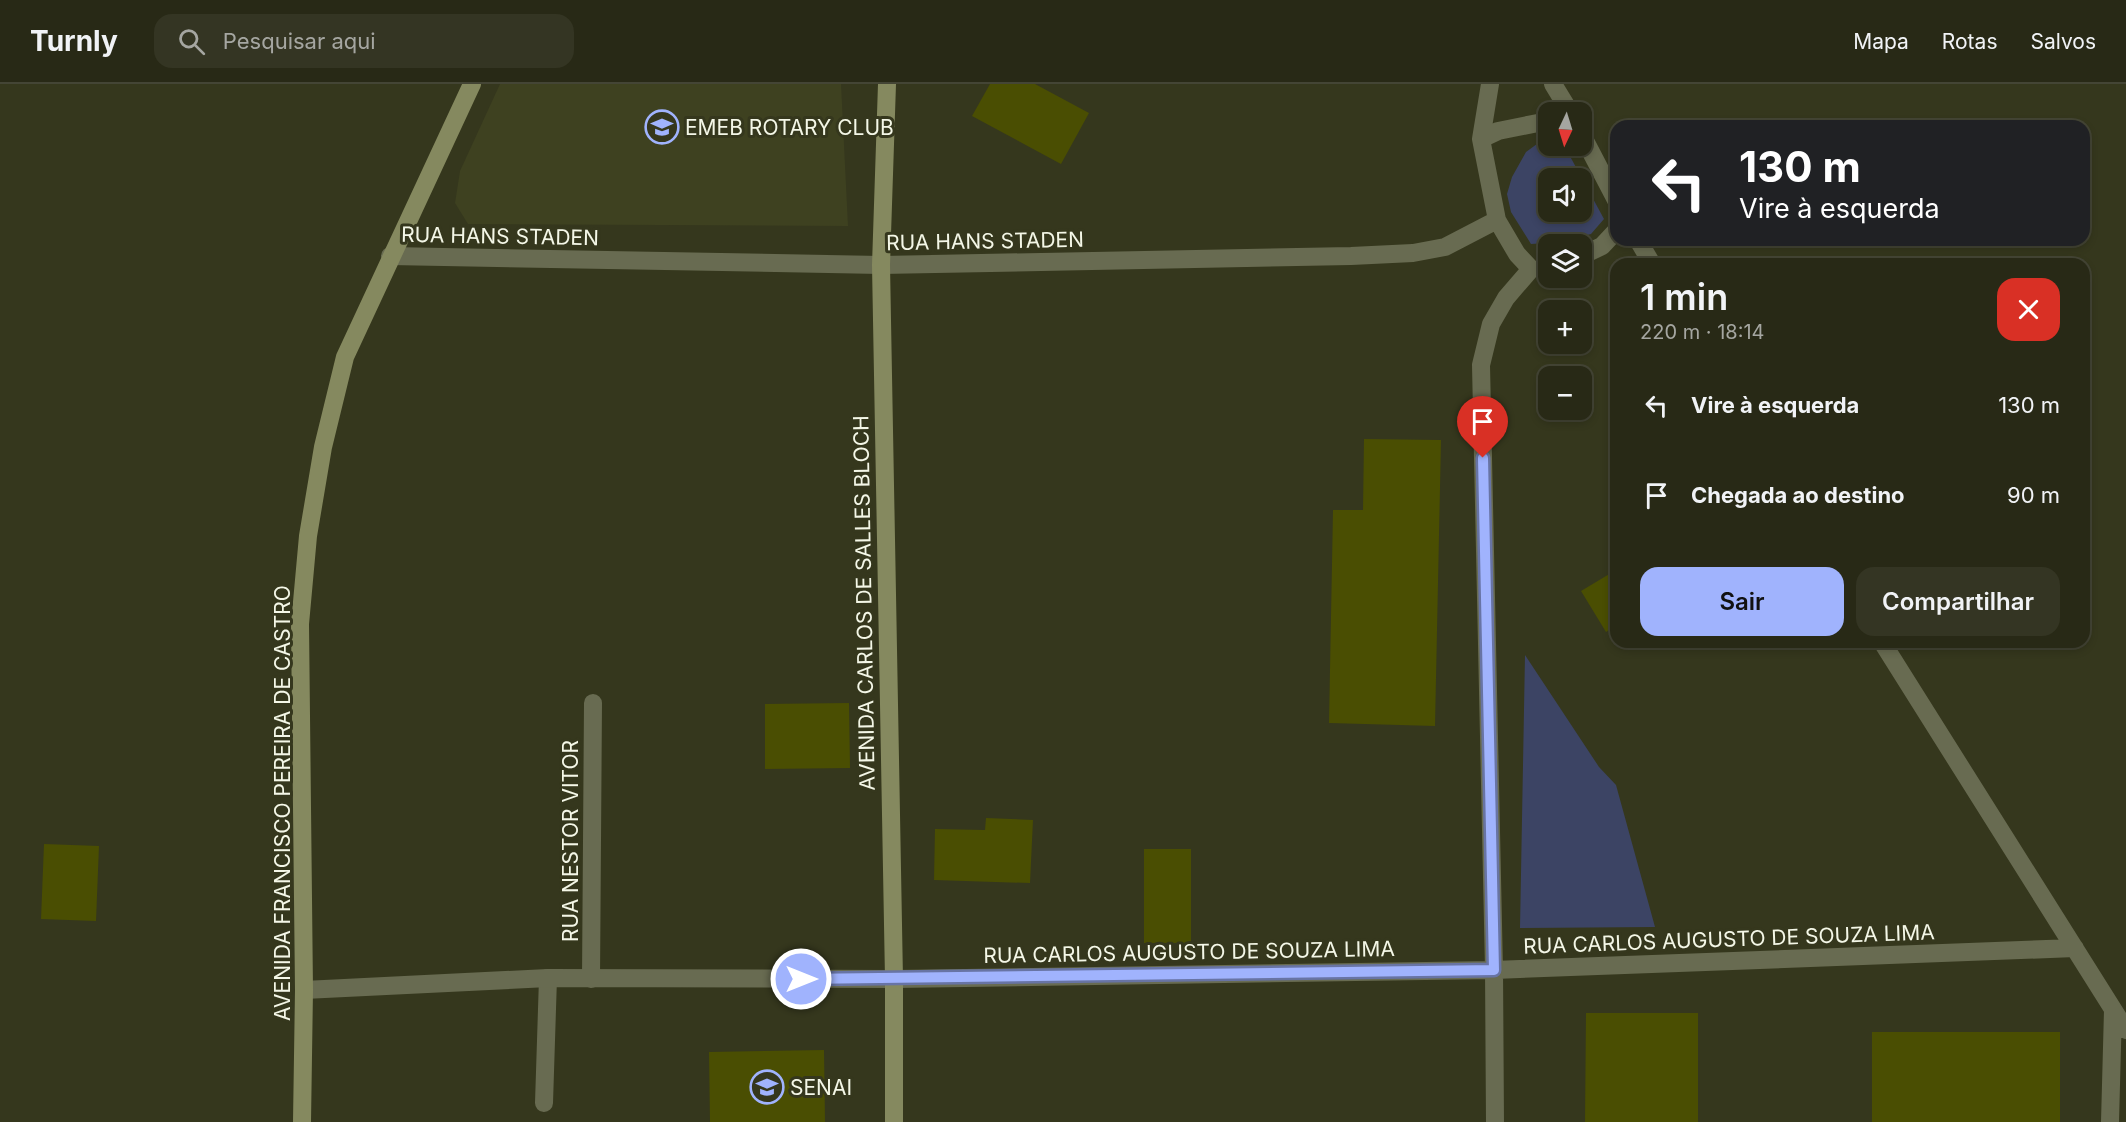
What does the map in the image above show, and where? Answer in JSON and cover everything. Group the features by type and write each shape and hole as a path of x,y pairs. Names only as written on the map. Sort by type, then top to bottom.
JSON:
{"street":[{"name":"AVENIDA FRANCISCO PEREIRA DE CASTRO","path":"302,1122 304,990 300,624 308,536 323,447 345,357 390,256 472,84"},
{"name":"AVENIDA CARLOS DE SALLES BLOCH","path":"887,84 881,265 894,979 894,1122"},
{"path":"1490,84 1480,139 1497,220 1517,254 1538,266"},
{"path":"1553,84 1564,102"},
{"path":"1480,139 1498,131 1538,123"},
{"path":"1592,154 1610,189"},
{"name":"RUA HANS STADEN","path":"390,256 881,265 1413,254 1445,247 1497,220"},
{"path":"1592,251 1602,246 1610,237"},
{"path":"1495,1122 1494,970 1481,365 1491,324 1506,298 1538,268"},
{"path":"1886,648 2126,1030"},
{"name":"RUA NESTOR VITOR","path":"591,980 593,703"},
{"name":"RUA CARLOS AUGUSTO DE SOUZA LIMA","path":"304,990 548,978 591,980 894,979 1494,970 2075,948"},
{"path":"544,1103 548,978"},
{"path":"2110,1122 2113,1010"}],"shaded area":[{"name":"EMEB ROTARY CLUB","path":"500,84 841,84 848,226 468,224 455,203 460,171"},
{"path":"1538,143 1538,156 1570,156 1576,168 1538,168 1538,222 1592,222 1592,197 1604,219 1591,234 1538,234 1538,244 1531,244 1511,212 1507,194 1512,177 1526,152"},
{"path":"1525,655 1599,767 1616,785 1655,927 1520,928"}],"building":[{"path":"990,84 1035,84 1089,113 1061,164 972,116"},
{"path":"1364,439 1441,440 1435,726 1329,723 1333,510 1363,510"},
{"path":"1610,574 1610,630 1606,632 1581,591"},
{"path":"849,703 850,768 765,769 765,704"},
{"path":"986,818 1033,820 1030,883 934,880 935,829 985,830"},
{"path":"44,844 99,846 96,921 41,919"},
{"path":"1144,849 1191,849 1191,943 1144,943"},
{"path":"1586,1013 1698,1013 1698,1122 1585,1122"},
{"path":"1872,1032 2060,1032 2060,1122 1872,1122"},
{"name":"SENAI","path":"824,1050 825,1122 710,1122 709,1052"}],"place":[{"name":"EMEB ROTARY CLUB","path":"662,127"},
{"name":"SENAI","path":"767,1087"}],"route":[{"path":"801,979 1494,970 1483,458"}]}
